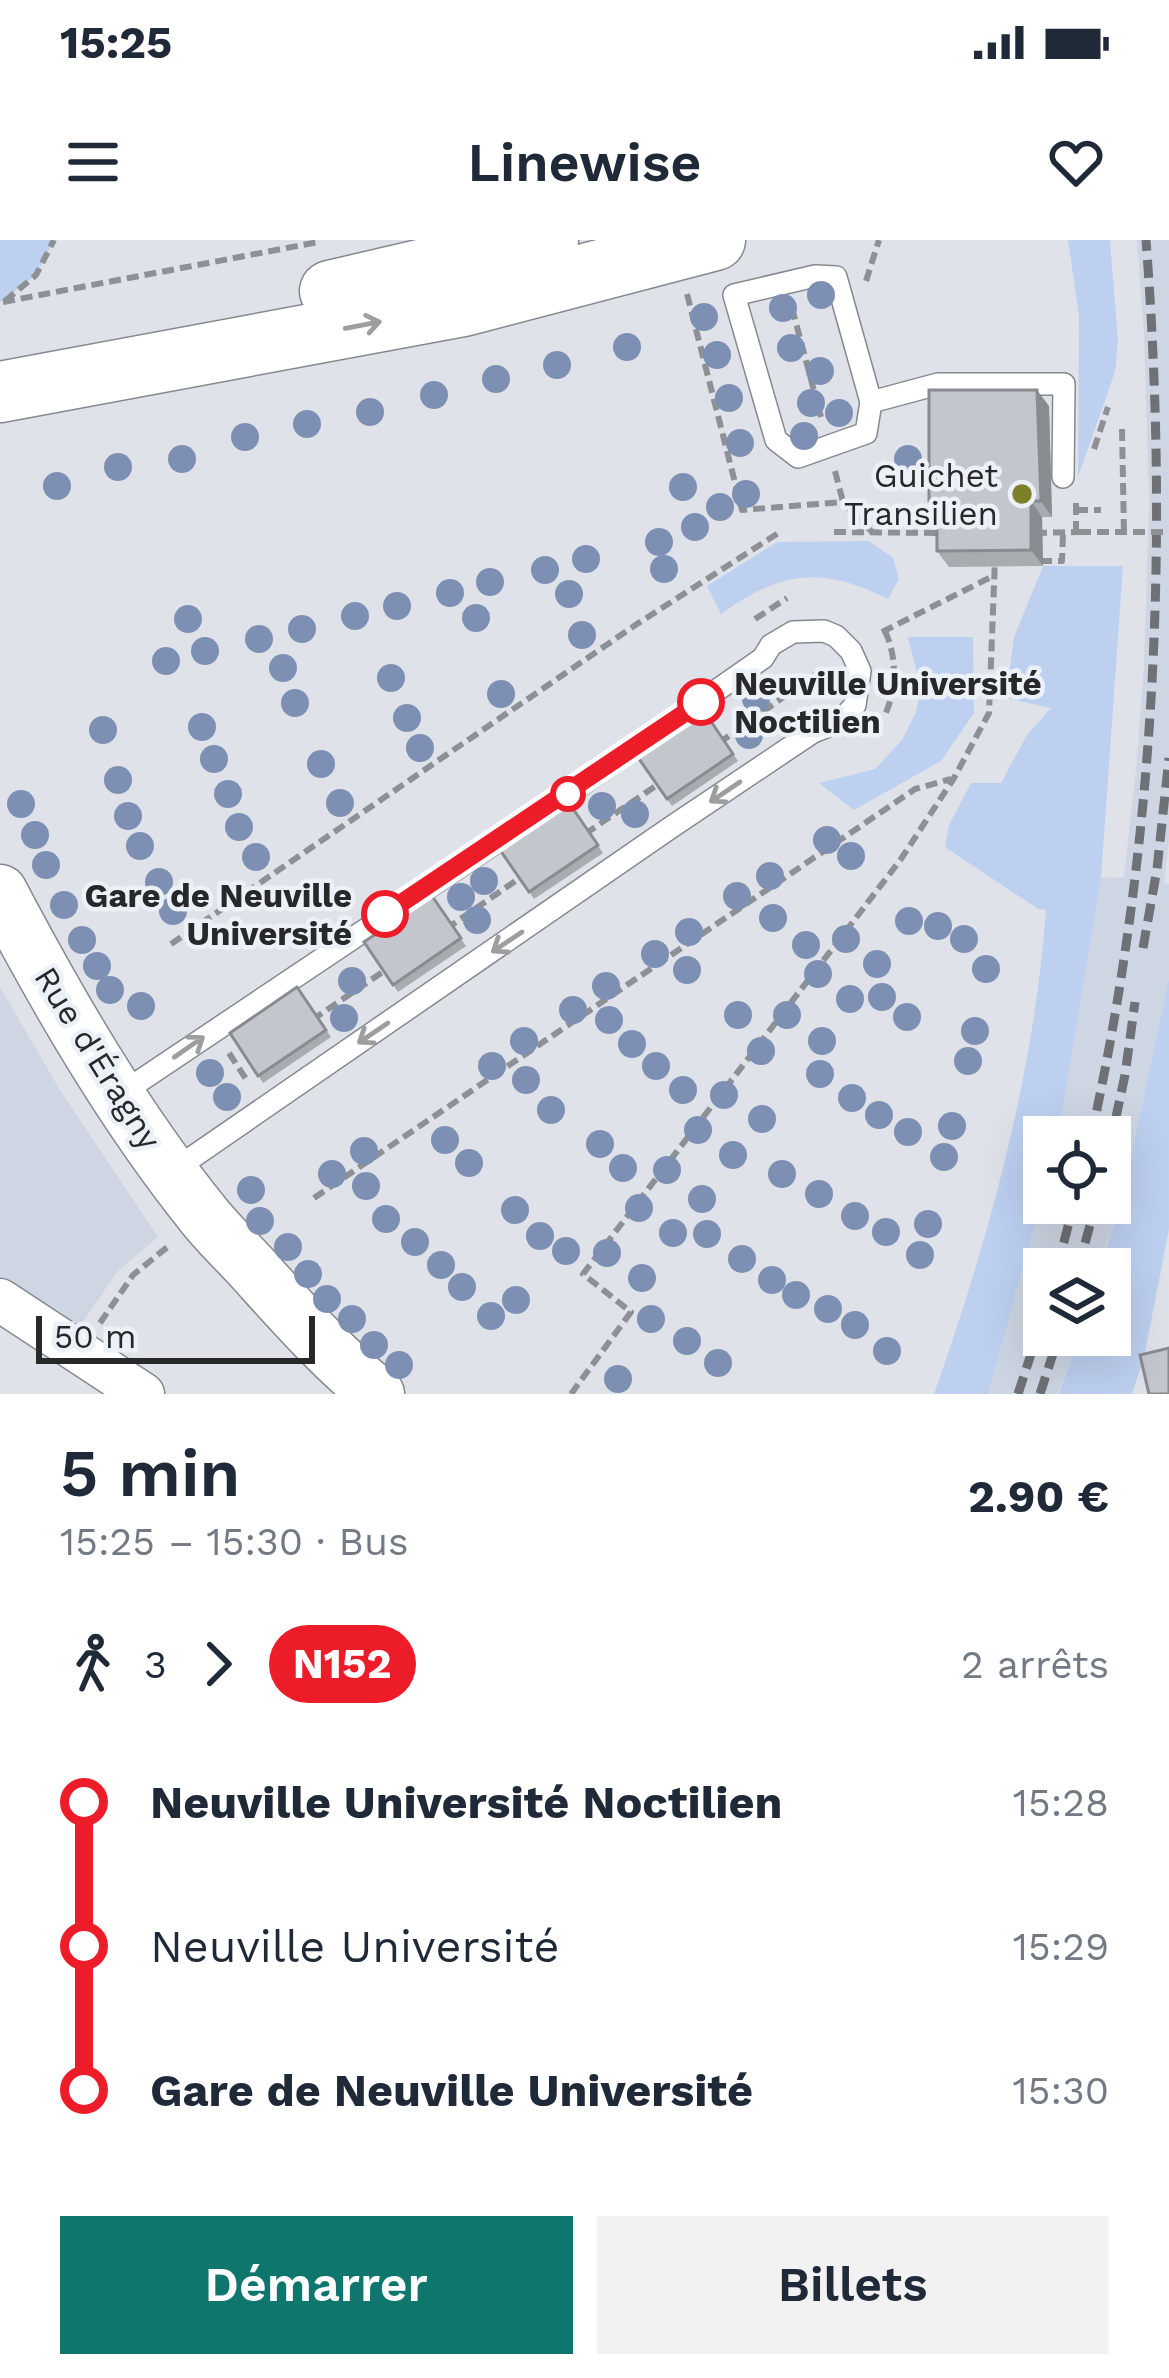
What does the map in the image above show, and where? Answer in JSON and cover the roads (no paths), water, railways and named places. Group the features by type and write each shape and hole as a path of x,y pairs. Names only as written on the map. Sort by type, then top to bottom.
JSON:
{"main road":[{"path":"1,320 322,293 548,240"},
{"path":"0,392 463,306 726,263"}],"street":[{"name":"Rue d'Éragny","path":"0,892 118,1095 171,1172 191,1228 242,1307 330,1394"},
{"name":"Rue d'Éragny","path":"191,1228 377,1394"},
{"path":"0,1300 143,1394"}],"lane":[{"path":"726,263 784,282 836,277 871,402 866,433 798,457 776,440 726,263"},
{"path":"871,402 938,384 1064,384 1064,477"},
{"path":"118,1095 566,796 763,658 780,638 806,629 824,631 851,651 860,671 860,688 855,705 841,721 813,732 670,828 171,1172"}],"railway":[{"path":"1095,1116 1130,915 1152,691 1156,465 1146,240"},
{"path":"1143,948 1169,758"},
{"path":"1116,1116 1135,1002"},
{"path":"1062,1248 1069,1224"},
{"path":"1084,1248 1090,1224"},
{"path":"1018,1394 1030,1356"},
{"path":"1040,1394 1052,1356"}],"place":[{"name":"Guichet Transilien","path":"1022,494"},
{"name":"Neuville Université Noctilien","path":"701,702"},
{"name":"Gare de Neuville Université","path":"385,914"}]}
